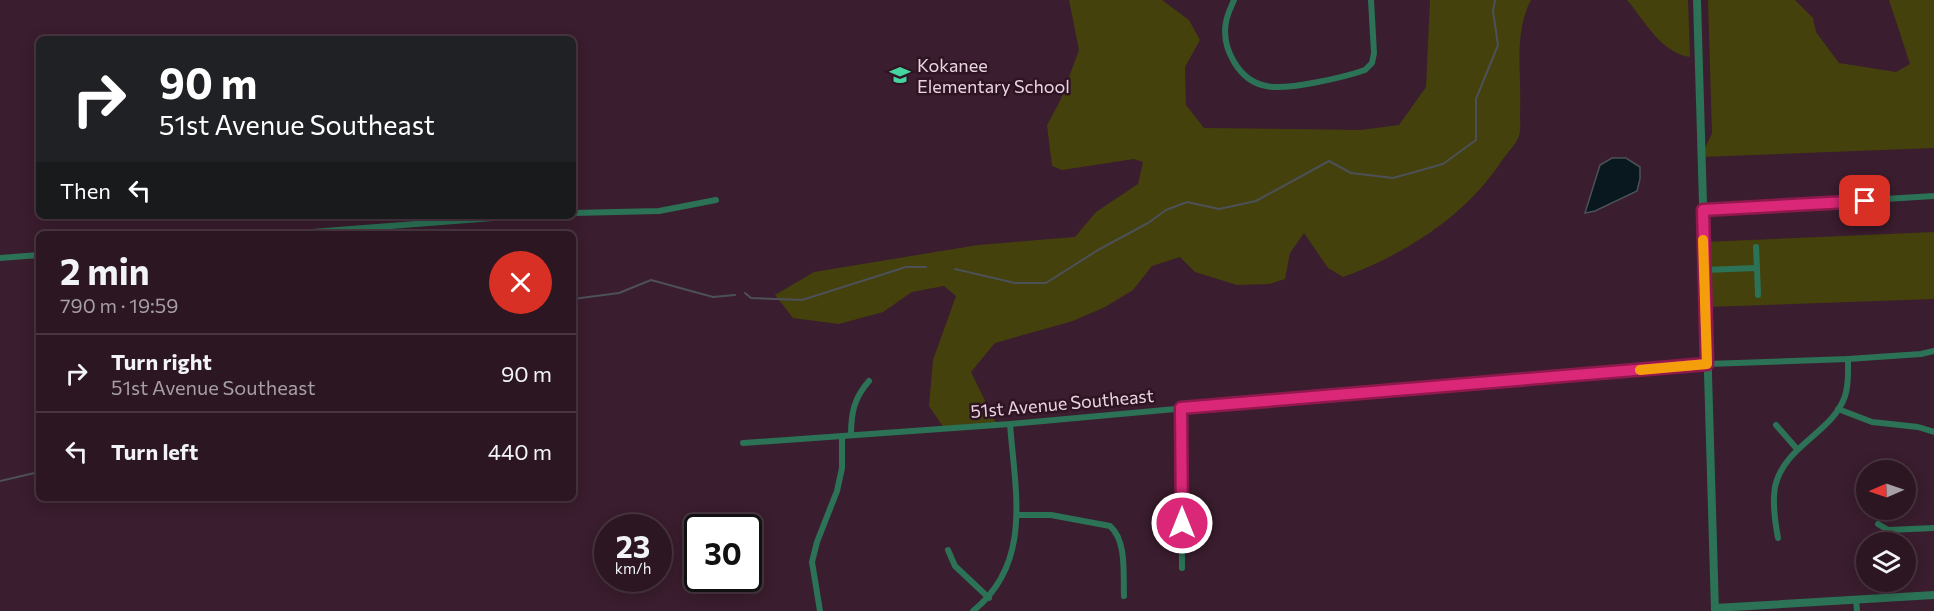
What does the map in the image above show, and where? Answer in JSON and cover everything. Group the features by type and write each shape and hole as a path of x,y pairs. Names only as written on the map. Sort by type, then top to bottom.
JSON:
{"street":[{"path":"1234,0 1226,22 1226,40 1232,57 1241,72 1251,81 1265,86 1282,87 1365,70 1372,63 1374,53 1371,0"},
{"path":"1697,0 1715,609 1934,595"},
{"path":"1703,210 1934,196"},
{"path":"576,213 659,211 716,200"},
{"path":"325,231 481,219"},
{"path":"1756,248 1758,295"},
{"path":"0,258 36,255"},
{"path":"1704,270 1756,268"},
{"name":"51st Avenue Southeast","path":"743,443 1010,424 1707,364 1921,354 1934,351"},
{"path":"1778,538 1774,516 1776,485 1784,464 1838,409 1845,396 1848,358"},
{"path":"851,435 851,418 858,393 869,381"},
{"path":"1181,408 1182,568"},
{"path":"1838,409 1872,422 1918,427 1934,432"},
{"path":"973,611 989,598 1003,577 1011,557 1017,515 1010,424"},
{"path":"1776,425 1797,449"},
{"path":"820,611 812,562 817,542 837,491 842,468 842,436"},
{"path":"1017,515 1051,515 1110,526 1117,532 1121,542 1124,596"},
{"path":"1878,524 1888,530 1934,528"},
{"path":"948,550 954,566 989,598"},
{"path":"1856,599 1857,611"}],"shaded area":[{"path":"1069,0 1162,0 1189,20 1200,40 1185,67 1186,105 1204,128 1361,130 1399,125 1426,87 1430,0 1531,0 1525,13 1520,41 1519,136 1488,179 1453,215 1412,245 1366,268 1343,277 1328,268 1304,233 1290,253 1285,279 1269,284 1237,285 1195,272 1180,257 1152,266 1133,290 1105,307 1073,321 995,343 971,372 996,423 944,428 929,406 933,360 956,296 944,286 912,292 883,312 839,324 793,318 775,295 814,272 978,245 1075,237 1096,212 1138,184 1143,162 1134,159 1062,170 1052,166 1047,125 1060,101 1079,50"},
{"path":"1627,0 1688,0 1690,57 1662,43"},
{"path":"1708,0 1795,0 1813,18 1816,32 1839,63 1896,72 1910,64 1889,0 1934,0 1934,148 1701,157 1712,133"},
{"path":"1612,158 1626,158 1640,167 1637,191 1595,211 1585,213 1600,165"},
{"path":"1934,232 1934,299 1706,307 1703,242"}],"waterway":[{"path":"955,269 1015,283 1046,283 1166,210 1187,202 1219,209 1256,201 1329,161 1351,173 1393,178 1443,164 1476,140 1476,99 1498,45 1493,11 1495,0"},
{"path":"745,293 751,298 802,300 906,267 926,267"},
{"path":"576,299 619,293 651,280 713,297 735,295"},
{"path":"0,481 36,473"}],"slow traffic":[{"path":"1640,370 1707,364 1703,240"}],"place":[{"name":"Kokanee Elementary School","path":"900,75"}],"route":[{"path":"1182,523 1181,408 1707,364 1703,210 1865,201"}]}
